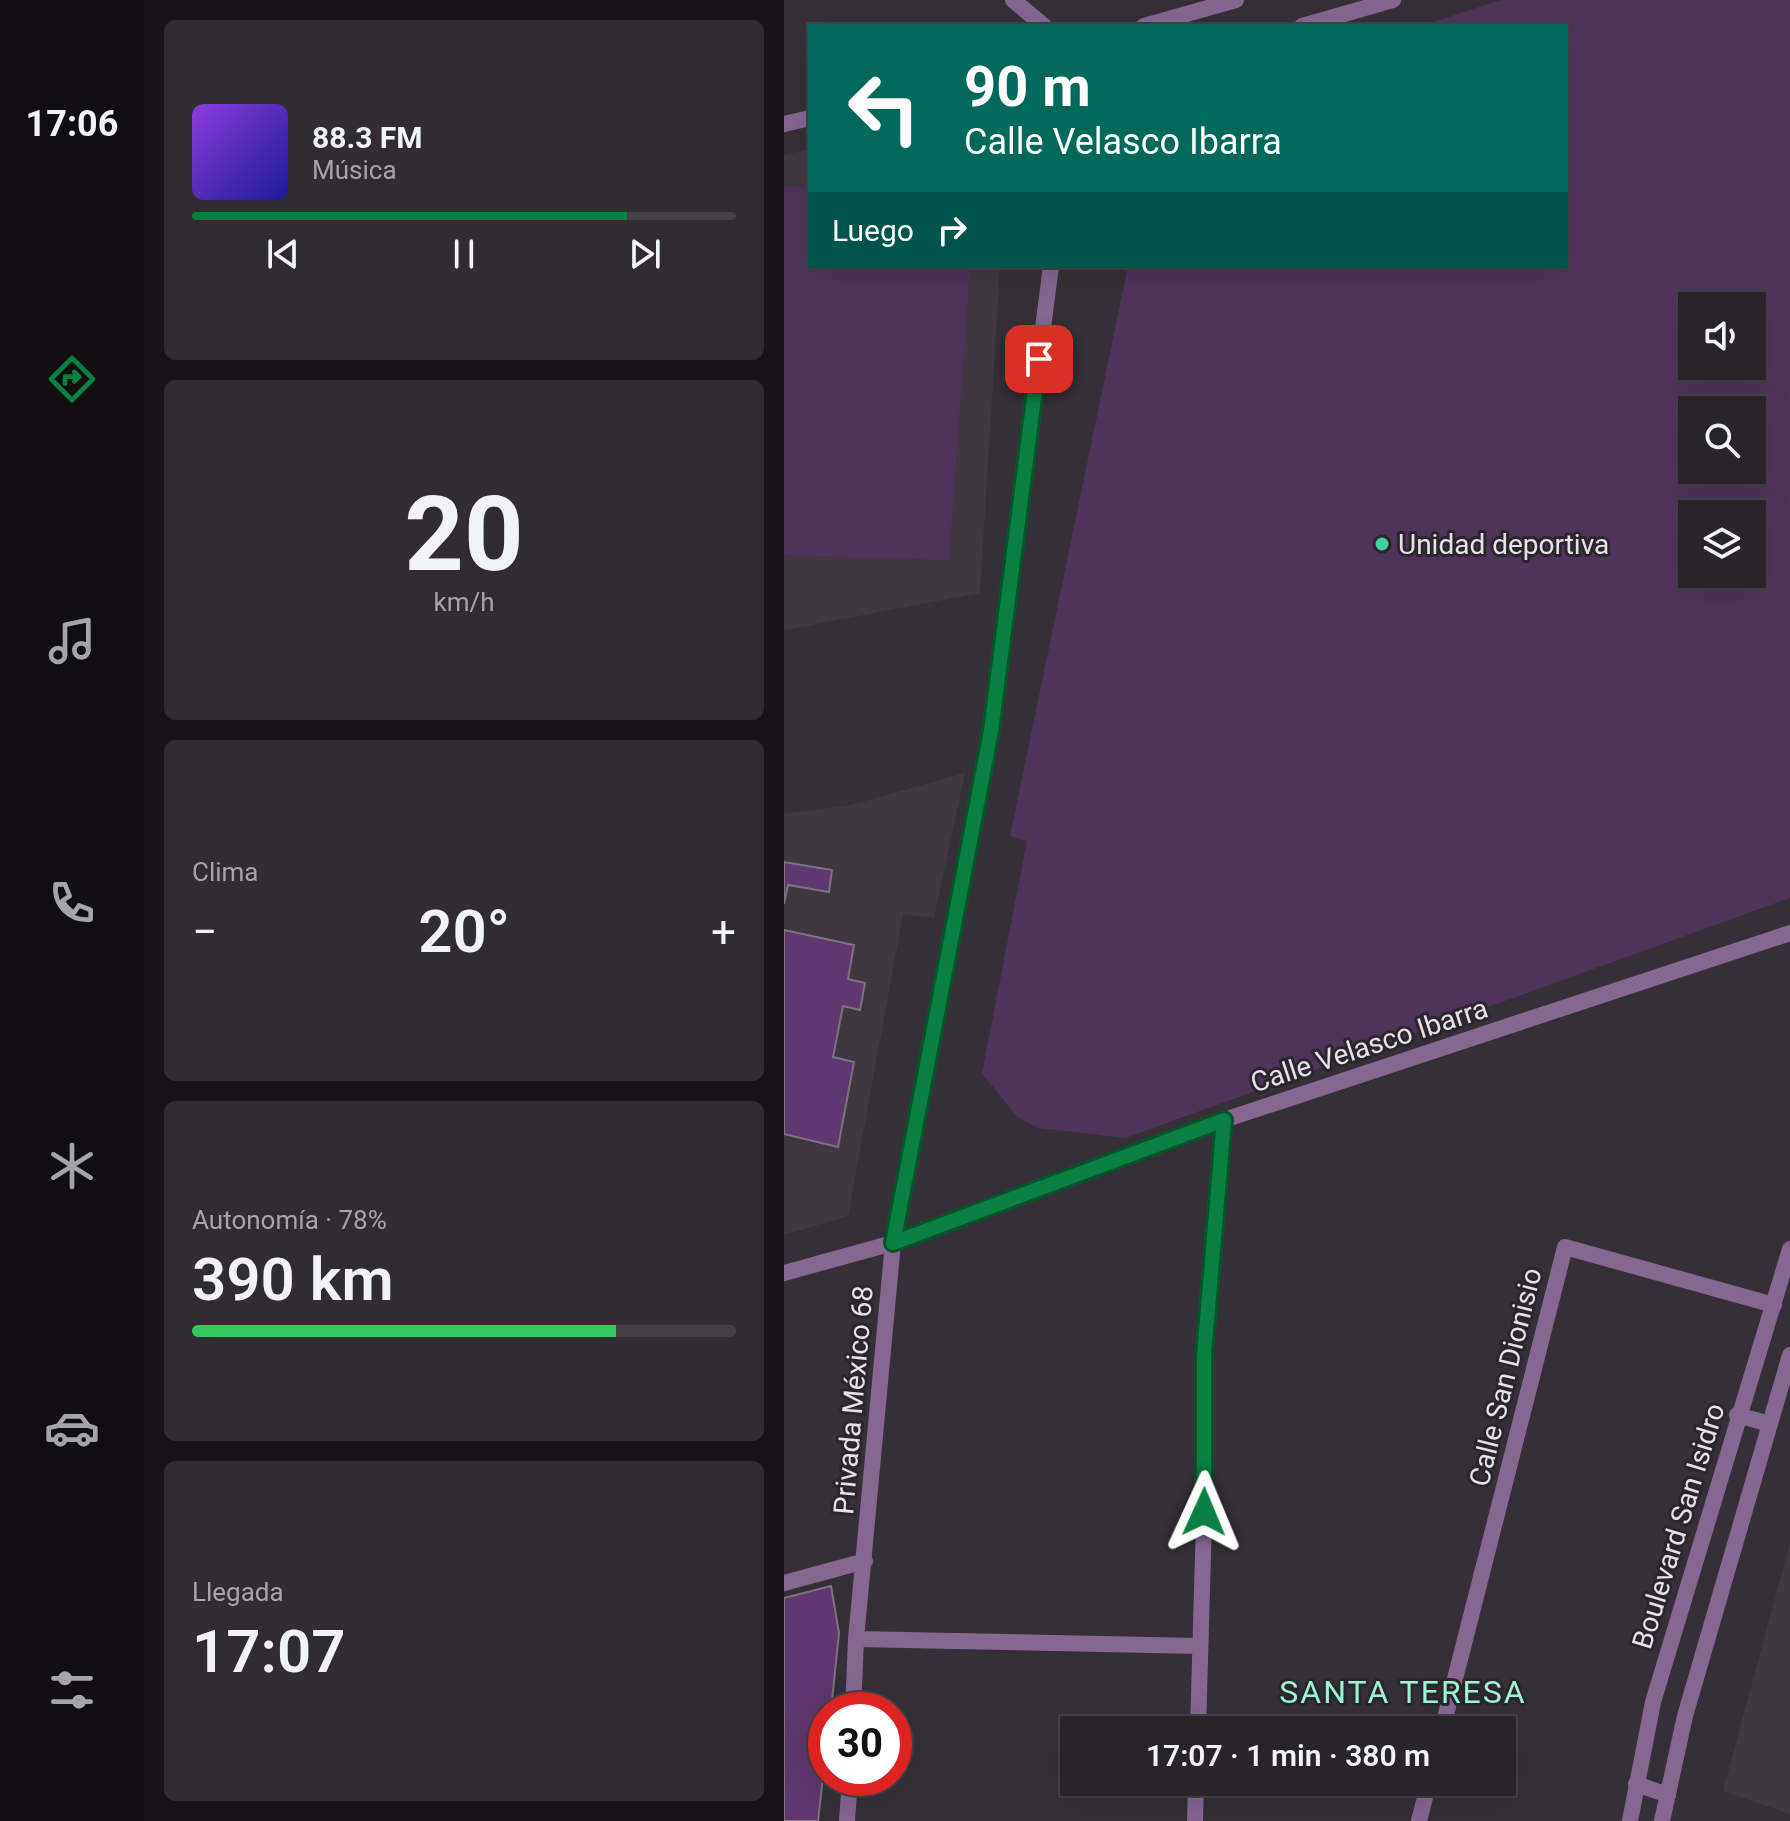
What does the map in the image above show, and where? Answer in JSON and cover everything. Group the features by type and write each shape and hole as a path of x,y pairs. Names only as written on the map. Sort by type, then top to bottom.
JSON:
{"street":[{"path":"1013,0 1042,24"},
{"path":"1151,24 1236,0"},
{"path":"1309,24 1393,0"},
{"path":"784,124 808,118"},
{"name":"Privada México 68","path":"854,1692 893,1243 991,731 1051,268"},
{"name":"Calle Velasco Ibarra","path":"784,1273 893,1243 1224,1120 1790,933"},
{"path":"1198,1716 1205,1486 1204,1355 1224,1120"},
{"name":"Calle San Dionisio","path":"1446,1716 1565,1247 1774,1305"},
{"name":"Boulevard San Isidro","path":"1630,1821 1653,1702 1737,1415 1790,1249"},
{"name":"Boulevard San Isidro","path":"1662,1821 1685,1716 1790,1355"},
{"path":"1737,1415 1770,1424"},
{"path":"784,1583 865,1561"},
{"path":"856,1639 1200,1646"},
{"path":"1636,1784 1668,1795"},
{"path":"847,1821 849,1796"},
{"path":"1195,1821 1196,1796"},
{"path":"1419,1821 1425,1796"}],"shaded area":[{"name":"Unidad deportiva","path":"1501,0 1790,0 1790,898 1125,1138 1039,1128 1017,1117 982,1073 1027,841 1010,836 1128,268 1568,268 1568,24 1427,24"},
{"path":"808,149 808,268 1000,268 980,593 784,630 784,155"},
{"path":"784,187 808,187 808,268 970,268 949,560 784,555"},
{"path":"965,773 934,918 903,914 848,1216 784,1235 784,814 851,805"},
{"path":"1790,1543 1790,1814 1723,1791"}],"building":[{"path":"784,862 832,870 829,892 788,885 784,904"},
{"path":"784,930 854,945 848,979 865,983 860,1010 843,1006 833,1057 854,1062 838,1147 784,1134"},
{"path":"831,1586 839,1633 833,1692 808,1692 808,1796 821,1796 818,1821 784,1821 784,1598"}],"place":[{"name":"Unidad deportiva","path":"1382,544"}],"district":[{"name":"SANTA TERESA","path":"1403,1692"}],"route":[{"path":"1039,359 991,731 893,1243 1224,1120 1204,1355 1204,1512"}]}
